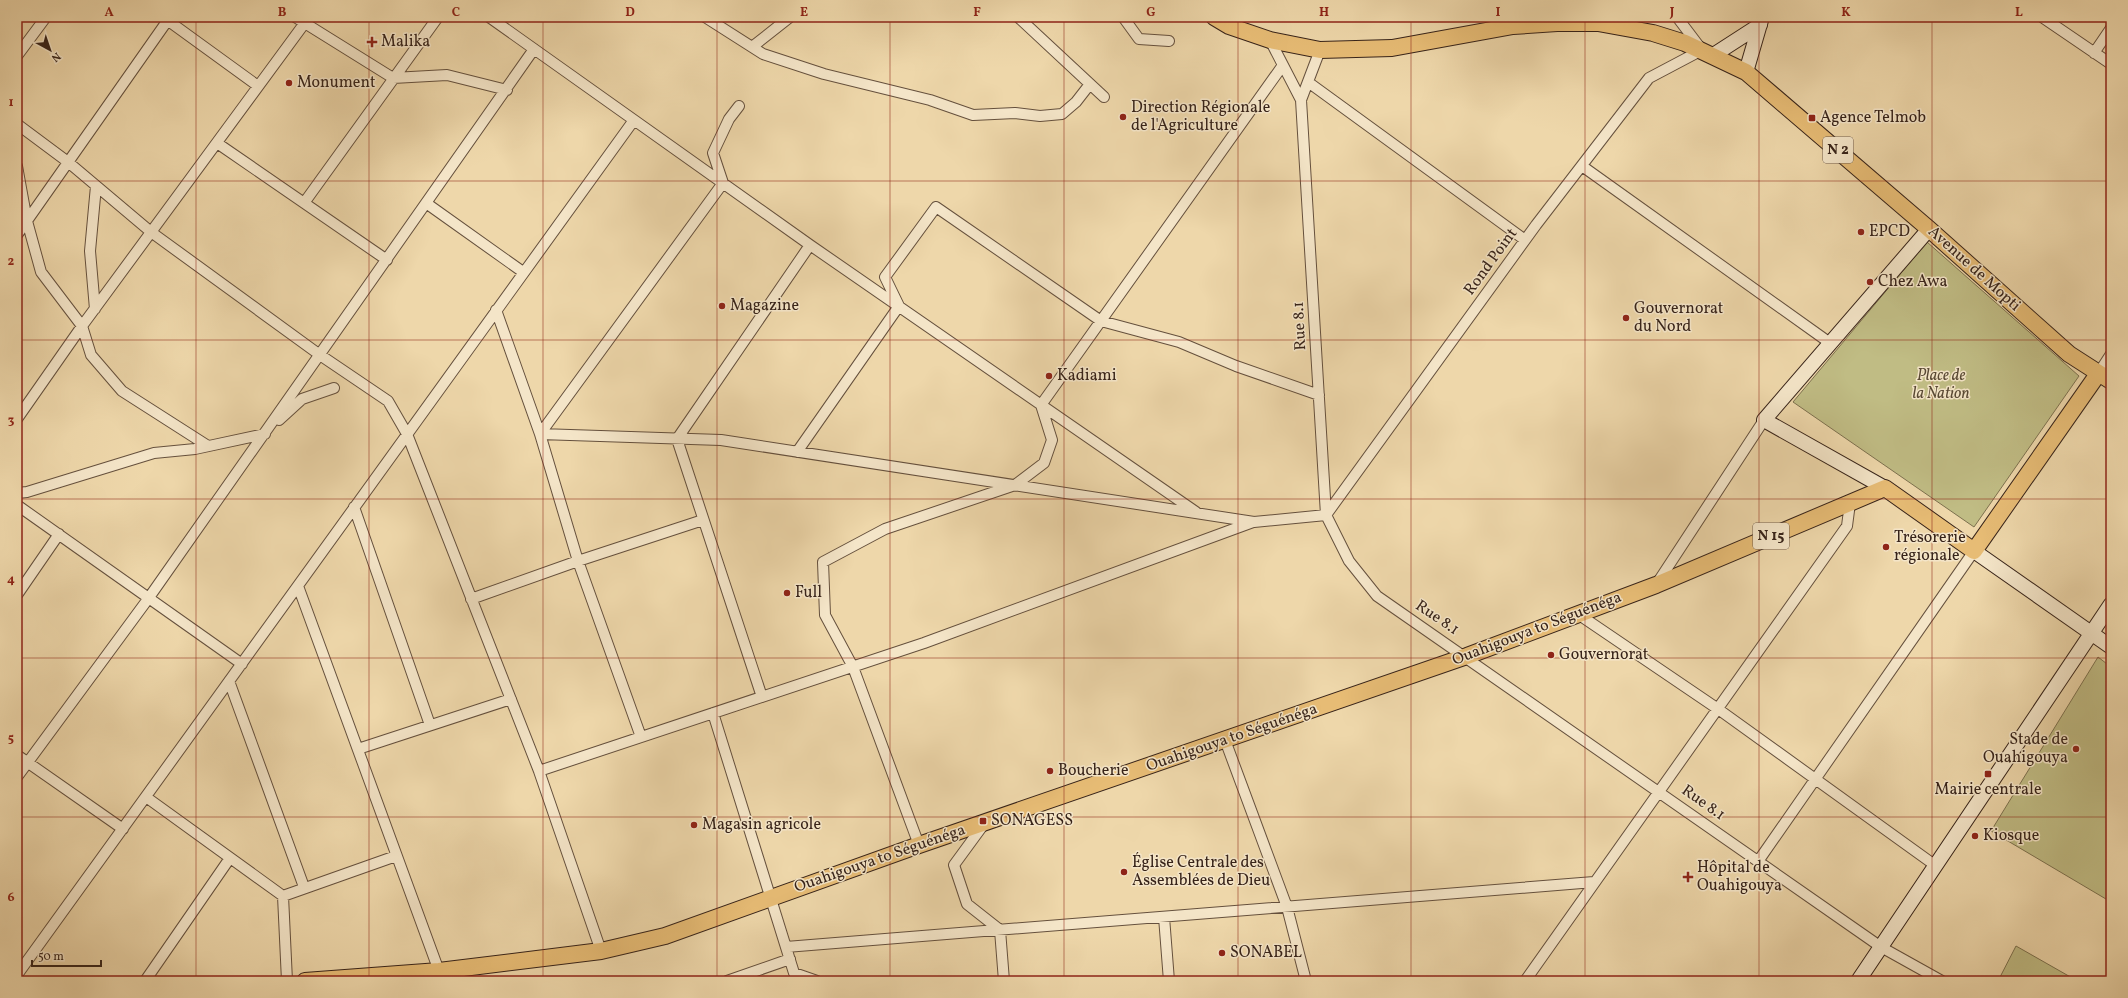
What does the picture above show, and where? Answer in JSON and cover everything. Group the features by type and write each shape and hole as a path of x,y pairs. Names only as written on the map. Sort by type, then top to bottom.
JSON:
{"main road":[{"name":"Avenue de Mopti","path":"1214,17 1229,26 1270,40 1320,50 1392,48 1513,26 1557,23 1598,23 1653,33 1707,53 1746,72 1929,229 2069,354 2104,377"},
{"path":"1707,53 1761,21"},
{"path":"1746,72 1761,21"},
{"path":"1929,229 1764,420 1885,488 2111,647"},
{"path":"1974,551 2104,377"},
{"name":"Ouahigouya to Séguénéga","path":"305,981 439,971 601,951 665,936 919,845 984,824 1466,656 1656,585 1885,488"},
{"path":"1858,981 2111,604"}],"street":[{"path":"17,56 46,17"},
{"path":"295,17 393,78 447,75 507,90"},
{"path":"304,203 438,17"},
{"path":"489,17 810,245 1198,513"},
{"path":"705,17 763,54 824,74 930,100 973,115 1015,113 1040,116 1062,114 1076,102 1090,84"},
{"path":"752,47 790,17"},
{"path":"1018,17 1104,97"},
{"path":"1123,17 1139,39 1169,41"},
{"path":"1677,17 1707,53"},
{"path":"2042,17 2111,64"},
{"path":"17,235 167,18 258,86"},
{"path":"17,419 82,326 304,24"},
{"path":"2094,53 2111,28"},
{"name":"Rue 8.1","path":"1270,40 1301,100 1326,515 1348,561 1377,596 1466,656 1882,947 1942,981"},
{"path":"17,777 148,599 507,90 534,49"},
{"name":"Rue 8.1","path":"1301,100 1320,50"},
{"name":"Rond Point","path":"1326,515 1525,240 1649,78 1707,53"},
{"path":"1041,405 1283,65"},
{"path":"1308,82 1525,240"},
{"path":"723,183 713,153 729,118 739,106"},
{"path":"17,975 21,962 123,829 634,120"},
{"path":"17,124 68,162 151,232 320,355 388,401 407,434 539,771 601,951"},
{"path":"217,143 387,260"},
{"path":"17,166 27,221 41,272 82,326 91,355 122,391 208,446"},
{"path":"1582,166 1830,343"},
{"path":"540,434 723,183"},
{"path":"95,309 90,251 96,186"},
{"path":"426,203 523,272"},
{"path":"899,306 885,277 936,207 1101,320 1179,342 1236,366 1319,395"},
{"path":"677,439 810,245"},
{"path":"798,452 899,306"},
{"path":"496,310 540,434 578,561 641,738"},
{"path":"2104,377 2111,354"},
{"path":"17,493 27,492 154,453 208,446 263,436 302,399 334,388"},
{"path":"919,845 853,667 825,615 823,562 885,529 1015,485 1044,463 1052,440 1041,405"},
{"path":"1656,585 1764,420"},
{"path":"540,434 721,440 1254,522 1326,515"},
{"path":"677,439 762,697"},
{"path":"1525,981 1847,526 1850,503"},
{"path":"17,505 242,664"},
{"path":"354,507 430,725"},
{"path":"471,599 578,561 703,520"},
{"path":"539,771 853,667 1081,587 1254,522"},
{"path":"17,595 59,534"},
{"path":"1759,860 1974,551"},
{"path":"298,586 439,971"},
{"path":"1578,614 1718,709 1816,778 1936,866"},
{"path":"229,681 304,888"},
{"path":"358,749 511,699"},
{"path":"713,713 794,977 817,981"},
{"path":"1225,740 1287,907 1306,981"},
{"path":"17,755 123,829"},
{"path":"146,797 283,896"},
{"path":"984,824 954,865 967,904 1000,930 1004,981"},
{"path":"283,896 396,856"},
{"path":"145,981 230,858"},
{"path":"786,947 1594,882"},
{"path":"283,896 286,981"},
{"path":"1164,917 1169,981"},
{"path":"727,981 790,960"}],"green space":[{"name":"Place de la Nation","path":"1927,242 2079,376 1974,527 1793,402"},
{"name":"Stade de Ouahigouya","path":"2098,657 2111,667 2111,902 1991,831"},
{"path":"2016,946 2074,979 2073,981 1998,981"}],"place":[{"name":"Malika","path":"372,42"},
{"name":"Monument","path":"289,83"},
{"name":"Direction Régionale de l'Agriculture","path":"1123,117"},
{"name":"Agence Telmob","path":"1812,118"},
{"name":"EPCD","path":"1861,232"},
{"name":"Chez Awa","path":"1870,282"},
{"name":"Magazine","path":"722,306"},
{"name":"Gouvernorat du Nord","path":"1626,318"},
{"name":"Kadiami","path":"1049,376"},
{"name":"Trésorerie régionale","path":"1886,547"},
{"name":"Full","path":"787,593"},
{"name":"Gouvernorat","path":"1551,655"},
{"name":"Stade de Ouahigouya","path":"2076,749"},
{"name":"Boucherie","path":"1050,771"},
{"name":"Mairie centrale","path":"1988,774"},
{"name":"SONAGESS","path":"983,821"},
{"name":"Magasin agricole","path":"694,825"},
{"name":"Kiosque","path":"1975,836"},
{"name":"Église Centrale des Assemblées de Dieu","path":"1124,872"},
{"name":"Hôpital de Ouahigouya","path":"1688,877"},
{"name":"SONABEL","path":"1222,953"}]}
